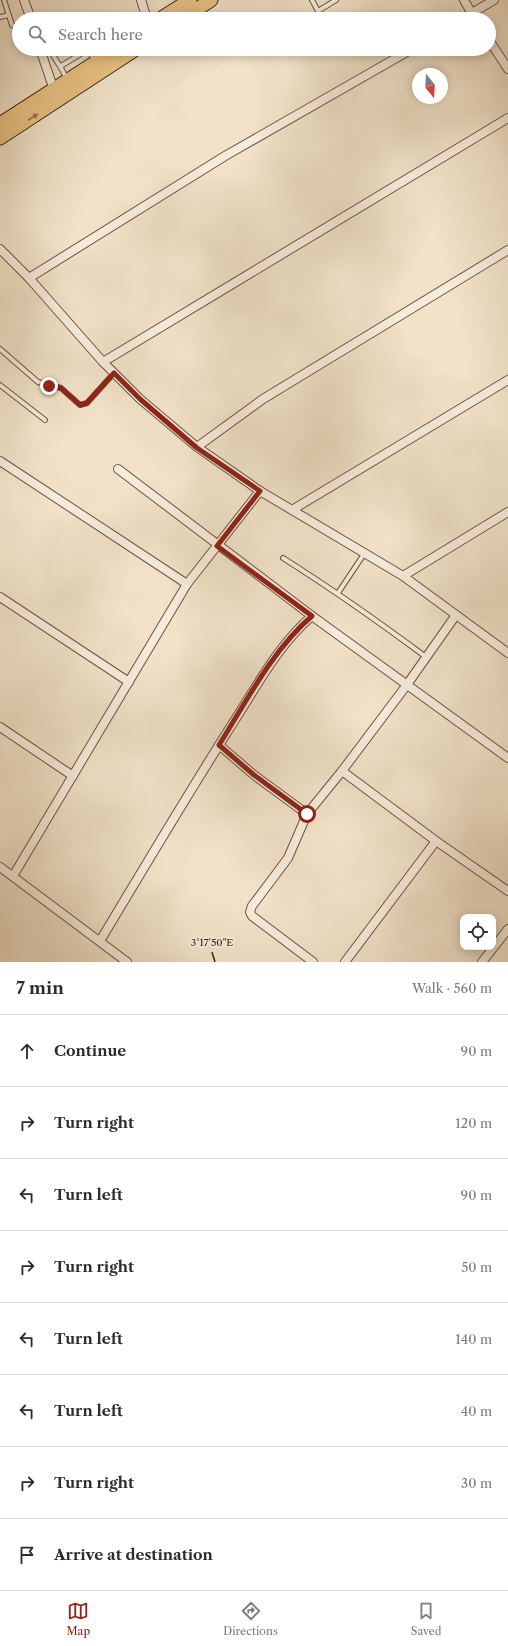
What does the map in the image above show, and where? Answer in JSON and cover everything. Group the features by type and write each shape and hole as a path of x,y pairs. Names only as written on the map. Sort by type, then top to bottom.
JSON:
{"main road":[{"path":"171,12 190,0"},
{"path":"193,12 211,0"},
{"path":"0,124 106,56"},
{"path":"0,138 125,56"}],"street":[{"path":"24,0 28,12"},
{"path":"141,0 145,12"},
{"path":"464,0 472,12"},
{"path":"479,12 494,0"},
{"path":"496,51 508,69"},
{"path":"42,56 54,90"},
{"path":"29,278 219,160 400,56"},
{"path":"102,362 508,118"},
{"path":"0,249 29,278 102,362 140,399 197,448 260,491 403,576 508,653"},
{"path":"197,448 263,399 508,250"},
{"path":"292,510 508,380"},
{"path":"0,461 187,584"},
{"path":"118,469 217,546 406,686 508,758"},
{"path":"12,876 187,584 260,491"},
{"path":"403,576 508,512"},
{"path":"0,597 129,682"},
{"path":"313,962 252,916 250,912 252,906 288,858 307,814 342,771 406,686 456,615"},
{"path":"100,941 219,745 277,654 300,626 312,616"},
{"path":"0,728 73,776"},
{"path":"219,745 254,775 307,814"},
{"path":"342,771 508,891"},
{"path":"345,962 436,840"},
{"path":"0,867 127,962"},
{"path":"482,962 508,929"}],"lane":[{"path":"4,0 12,24"},
{"path":"312,0 318,11 336,0"},
{"path":"0,18 9,15"},
{"path":"54,56 61,66 66,78 65,83"},
{"path":"61,66 77,56"},
{"path":"92,56 97,62"},
{"path":"0,349 38,382 61,388 80,405 87,403 114,373"},
{"path":"0,386 45,420"},
{"path":"338,593 364,554"},
{"path":"283,558 338,593 427,657"}],"route":[{"path":"49,386 61,388 80,405 87,403 114,373 140,399 197,448 260,491 217,546 312,616 300,626 277,654 219,745 254,775 307,814"}]}
